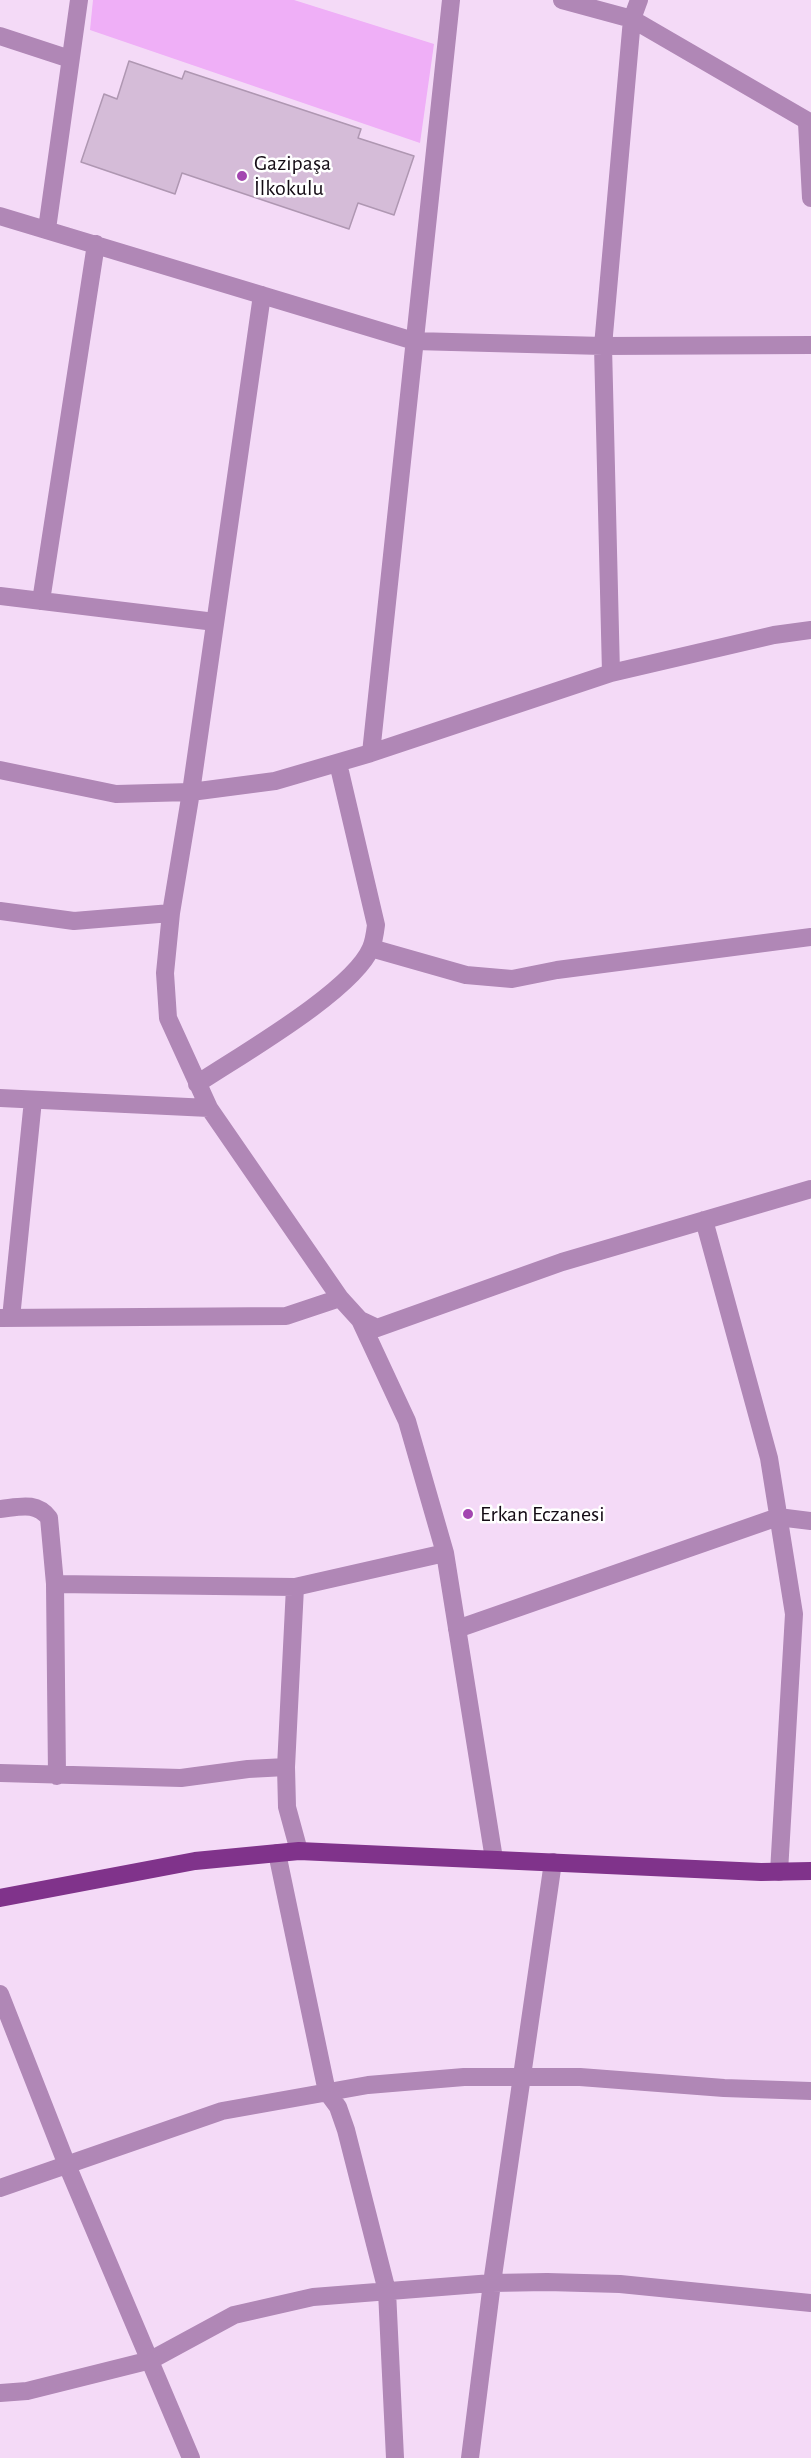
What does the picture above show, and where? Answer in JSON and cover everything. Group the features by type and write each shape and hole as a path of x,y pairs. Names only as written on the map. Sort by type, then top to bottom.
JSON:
{"main road":[{"path":"0,1898 195,1861 300,1851 778,1872 811,1871"}],"street":[{"path":"47,229 80,0"},
{"path":"371,753 451,0"},
{"path":"562,0 632,19 809,123 811,198"},
{"path":"611,673 603,346 632,19 639,0"},
{"path":"0,36 70,59"},
{"path":"0,216 414,341 603,346 811,345"},
{"path":"41,601 96,244"},
{"path":"262,295 191,792 171,913 165,973 168,1018 209,1108 340,1298 360,1320 407,1421 445,1553 494,1859"},
{"path":"0,596 215,622"},
{"path":"0,770 116,794 191,792 275,781 371,753 611,673 774,635 811,630"},
{"path":"197,1084 322,1000 356,970 371,948 376,925 338,763"},
{"path":"0,911 74,921 171,913"},
{"path":"371,948 466,975 512,979 557,970 811,937"},
{"path":"0,1098 209,1108"},
{"path":"33,1100 5,1318 286,1316 340,1298"},
{"path":"360,1320 377,1328 562,1262 811,1189"},
{"path":"704,1220 769,1458 794,1614 778,1872"},
{"path":"0,1509 32,1506 49,1518 55,1584 57,1776"},
{"path":"457,1629 778,1517 811,1521"},
{"path":"55,1584 295,1587 445,1553"},
{"path":"295,1587 286,1767 287,1807 300,1851"},
{"path":"0,1773 181,1778 248,1769 286,1767"},
{"path":"277,1853 327,2092 338,2107 346,2130 387,2291 395,2458"},
{"path":"470,2458 492,2283 553,1862"},
{"path":"0,1994 67,2165 151,2360 190,2458"},
{"path":"0,2188 222,2111 368,2085 464,2077 580,2077 724,2088 811,2091"},
{"path":"0,2393 27,2391 151,2360 234,2315 313,2297 492,2283 620,2284 811,2303"}],"shaded area":[{"path":"93,0 294,0 434,44 420,143 90,30"}],"building":[{"path":"129,61 182,79 185,71 361,129 358,138 414,156 394,215 358,203 349,229 182,173 175,194 81,162 104,94 117,99"}],"place":[{"name":"Gazipaşa İlkokulu","path":"242,176"},
{"name":"Erkan Eczanesi","path":"468,1514"}]}
